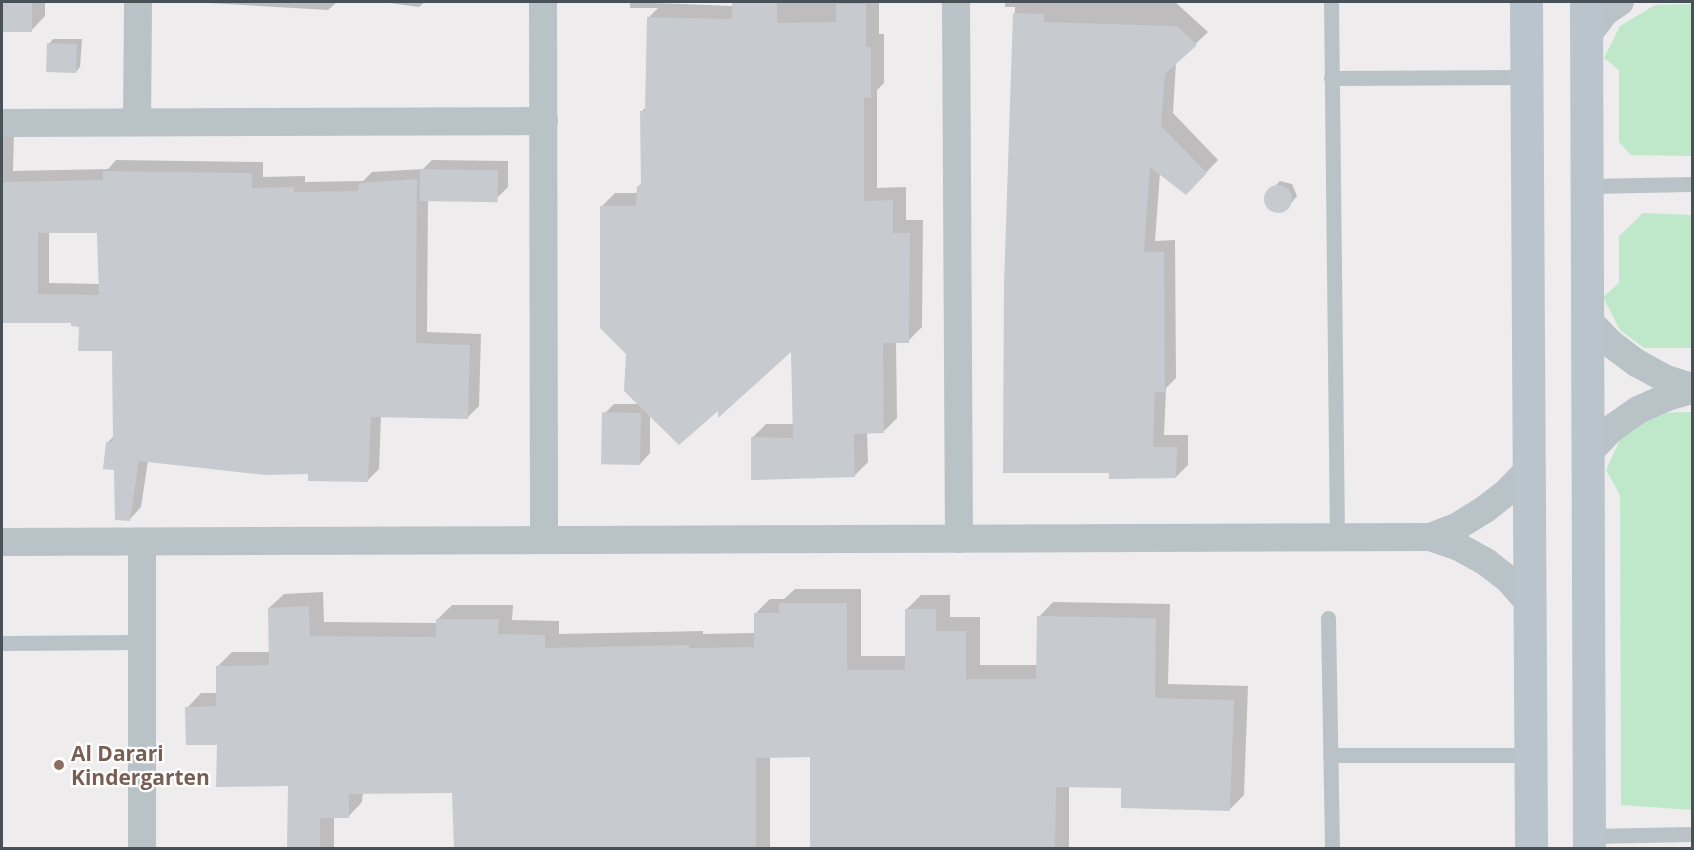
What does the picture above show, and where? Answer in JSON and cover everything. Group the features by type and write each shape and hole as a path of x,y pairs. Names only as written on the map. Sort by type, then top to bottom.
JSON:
{"main road":[{"path":"1526,2 1531,849"},
{"path":"1586,2 1589,842"}],"street":[{"path":"137,122 138,2"},
{"path":"543,2 544,540"},
{"path":"956,2 959,538"},
{"path":"1586,37 1605,12 1620,2"},
{"path":"2,123 544,121"},
{"path":"1588,320 1610,343 1637,363 1666,379 1692,389"},
{"path":"1589,452 1611,429 1638,410 1692,389"},
{"path":"1430,537 1458,526 1484,510 1508,491 1529,469"},
{"path":"2,542 1430,537 1486,562 1510,581 1530,604"},
{"path":"142,542 142,849"}],"lane":[{"path":"1331,2 1337,537"},
{"path":"1331,78 1526,77"},
{"path":"1587,186 1692,184"},
{"path":"1328,618 1332,849"},
{"path":"2,643 142,642"},
{"path":"1330,755 1532,754"},
{"path":"1589,842 1692,834"}],"green space":[{"path":"1692,4 1692,156 1631,155 1619,142 1619,70 1604,58 1620,26 1655,5"},
{"path":"1643,213 1692,215 1692,348 1644,348 1620,330 1603,297 1619,283 1619,236"},
{"path":"1692,412 1692,810 1621,805 1620,495 1606,470 1621,438 1655,413"}],"building":[{"path":"2,2 32,2 32,32 2,32"},
{"path":"732,2 777,2 777,23 836,22 836,4 866,4 866,47 871,47 871,98 864,98 864,201 893,200 893,233 910,233 909,343 883,343 884,433 854,434 855,477 751,480 751,437 793,438 791,352 718,418 718,411 679,445 624,391 626,354 600,328 600,206 636,206 637,186 641,186 640,111 645,111 647,17 732,19"},
{"path":"1013,13 1044,14 1044,22 1177,26 1197,45 1165,74 1161,126 1207,173 1186,195 1150,167 1144,252 1164,252 1165,392 1155,392 1153,447 1177,447 1176,478 1109,479 1109,473 1003,473 1004,285"},
{"path":"47,43 77,44 76,73 46,72"},
{"path":"420,169 498,170 497,202 419,201"},
{"path":"103,171 252,173 252,188 294,187 294,192 358,191 359,183 417,179 416,343 470,345 468,419 371,417 368,482 308,481 308,474 266,475 139,461 130,521 115,520 114,470 103,469 106,442 113,442 112,351 78,351 79,327 71,326 71,323 2,323 2,182 103,180","holes":["38,233 97,233 99,295 38,294"]},
{"path":"1278,185 1288,189 1292,199 1288,209 1278,213 1268,209 1264,199 1268,189"},
{"path":"602,412 641,413 640,465 601,464"},
{"path":"779,603 847,603 847,670 905,670 905,609 936,609 936,631 966,631 966,679 1036,679 1037,616 1156,618 1155,698 1234,700 1230,811 1121,808 1121,788 1056,787 1055,849 810,849 810,757 756,758 756,849 454,849 452,793 349,794 349,818 320,818 320,849 287,849 288,786 216,787 217,745 186,745 185,707 216,706 216,666 269,665 268,608 309,606 310,636 436,637 436,619 499,619 498,634 545,635 545,648 689,645 689,648 754,647 754,613 779,613"}],"place":[{"name":"Al Darari Kindergarten","path":"59,765"}]}
